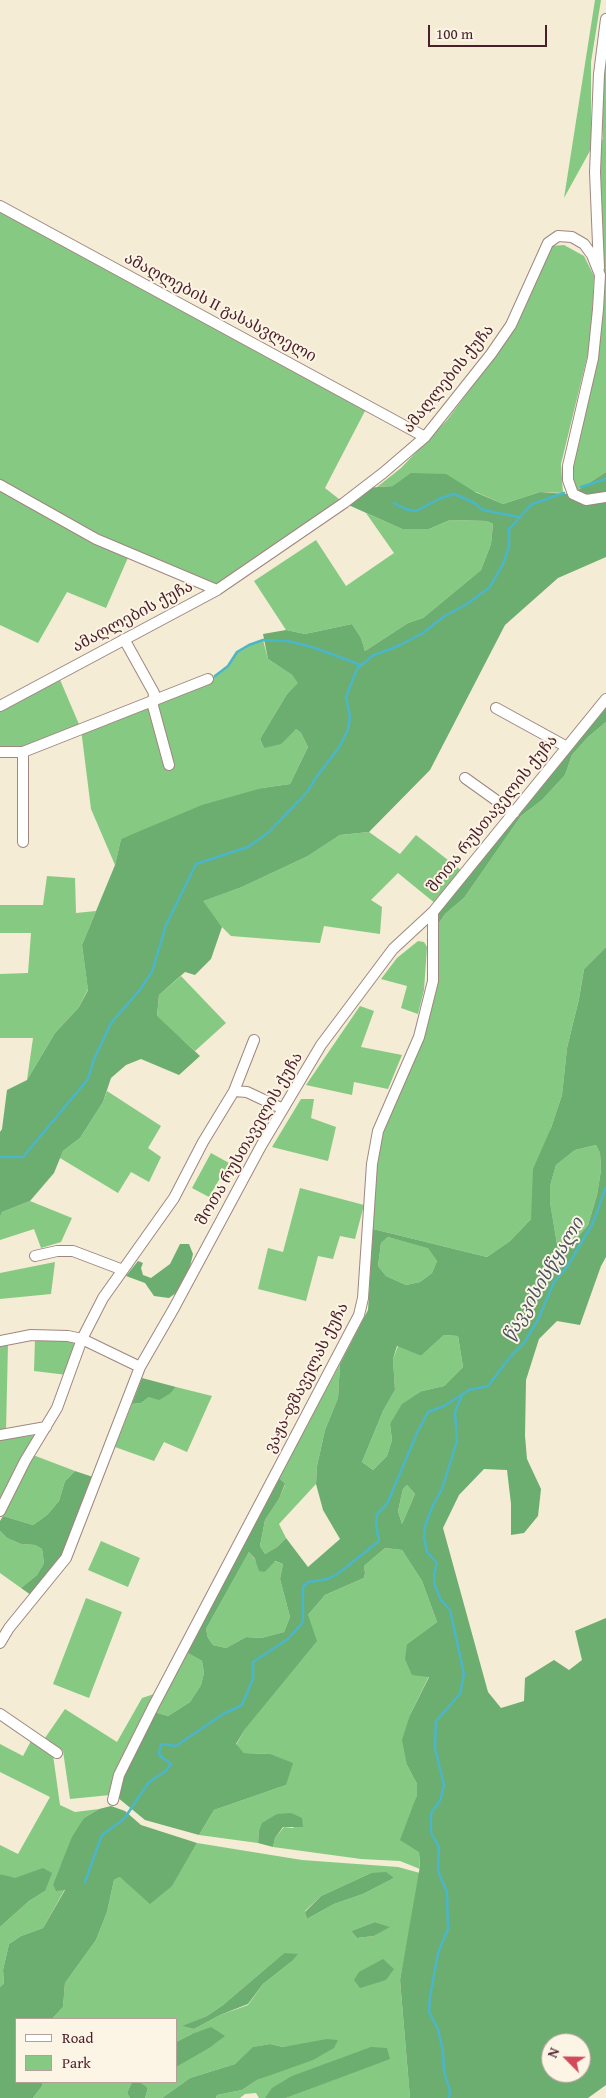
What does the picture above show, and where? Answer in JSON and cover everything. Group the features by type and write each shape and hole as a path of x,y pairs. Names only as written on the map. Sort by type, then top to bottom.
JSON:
{"street":[{"path":"600,275 595,172 599,74 606,19"},
{"name":"ამაღლების II გასასვლელი","path":"0,206 425,437"},
{"name":"ამაღლების ქუჩა","path":"0,706 217,590 344,503 383,473 425,437 491,354 511,325 548,243 558,236 572,237 584,244 592,255 600,275 593,358 568,466 568,480 573,494 586,500 606,497"},
{"path":"0,485 96,539 217,590"},
{"path":"124,639 154,692 153,706 169,765"},
{"path":"0,752 23,752 208,679"},
{"name":"შოთა რუსთაველის ქუჩა","path":"0,1643 9,1628 66,1558 140,1367 174,1308 225,1210 321,1045 382,962 393,949 433,912 606,699"},
{"path":"496,708 567,747"},
{"path":"23,752 23,842"},
{"path":"465,778 514,812"},
{"name":"ვაჟა-ფშაველას ქუჩა","path":"113,1800 119,1775 358,1315 363,1298 372,1164 378,1132 419,1037 433,982 433,912"},
{"path":"0,1511 25,1461 60,1400 82,1339 103,1298 174,1198 203,1142 234,1091 254,1040"},
{"path":"234,1091 247,1092 283,1108"},
{"path":"35,1256 57,1251 73,1251 123,1270"},
{"path":"0,1341 31,1335 68,1336 82,1339 140,1367"},
{"path":"0,1435 46,1427"},
{"path":"0,1714 57,1753"}],"green space":[{"path":"595,0 601,0 591,62 591,149 564,198"},
{"path":"606,42 606,472 575,492 570,468 600,333 599,142 603,139 601,112"},
{"path":"0,212 366,409 325,488 344,503 217,590 130,553 106,608 67,592 38,643 0,625"},
{"path":"564,245 584,256 594,276 591,341 561,464 563,493 540,492 503,504 476,492 393,486 377,487 401,468 447,420 493,359 528,299 551,246"},
{"path":"606,472 606,492 592,496 575,492"},
{"path":"411,473 446,474 475,492 503,504 540,492 606,497 606,557 558,578 505,625 430,770 369,832 340,835 308,856 242,887 203,901 222,927 211,959 195,975 185,972 159,995 157,1016 200,1056 179,1075 141,1059 126,1065 111,1078 103,1102 80,1138 63,1151 54,1173 30,1201 2,1212 0,1217 0,1132 7,1090 27,1080 55,1033 79,1007 88,990 82,945 115,865 121,839 202,805 262,788 290,784 308,747 301,733 296,729 281,744 264,748 260,739 287,694 298,683 292,675 268,659 263,634 286,630 305,634 352,624 361,638 365,651 408,623 423,618 481,570 491,544 493,524 487,521 450,520 429,529 402,529 344,503 364,488 393,486"},
{"path":"366,513 402,529 429,529 450,520 487,521 493,524 491,544 481,570 423,618 408,623 365,651 361,638 352,624 305,634 286,630 254,581 316,540 346,586 394,553"},
{"path":"263,640 268,659 292,675 299,683 287,694 260,739 264,748 296,729 301,733 308,747 290,784 262,788 121,839 115,865 91,809 81,729 215,676 228,666 237,652"},
{"path":"58,675 81,729 23,752 0,752 0,706"},
{"path":"606,708 606,722 588,737 572,755 565,775 542,800 521,816 464,898 445,914 437,926 439,913"},
{"path":"606,722 606,947 584,969 567,1048 562,1095 551,1128 531,1219 510,1241 487,1257 373,1229 375,1166 385,1123 419,1048 437,926 445,914 464,898 521,816 542,800 565,775 572,755 588,737"},
{"path":"369,832 400,854 416,835 462,871 436,904 398,873 371,900 382,907 380,934 324,926 320,943 231,936 202,901 242,887 308,856 340,835"},
{"path":"47,876 75,878 76,913 96,911 82,945 88,989 79,1007 55,1033 27,1080 33,1038 0,1038 0,974 28,973 31,933 0,933 0,905 43,905"},
{"path":"418,941 424,942 427,947 424,990 418,1014 401,1008 407,986 381,979 397,958"},
{"path":"606,947 606,1257 580,1325 557,1321 539,1339 526,1380 525,1436 527,1459 541,1489 538,1516 524,1533 511,1535 511,1504 507,1470 484,1469 459,1495 443,1528 488,1692 501,1708 524,1701 525,1678 554,1660 569,1670 582,1660 575,1631 606,1618 606,2085 588,2098 410,2098 400,1980 420,1866 419,1852 400,1840 417,1795 417,1784 407,1765 402,1740 410,1715 429,1677 412,1675 405,1659 407,1644 437,1622 422,1581 402,1550 385,1548 364,1566 364,1578 325,1595 308,1615 317,1641 245,1729 236,1744 244,1753 270,1754 293,1763 286,1785 214,1810 199,1835 145,1820 117,1797 123,1774 154,1712 168,1716 190,1702 201,1685 204,1673 202,1661 186,1652 279,1478 285,1484 279,1499 265,1520 260,1546 265,1554 277,1547 286,1538 308,1567 340,1539 323,1510 316,1484 317,1466 325,1430 338,1398 340,1364 368,1310 373,1229 487,1257 510,1241 531,1219 533,1169 551,1128 562,1095 567,1048 584,969","holes":["596,1145 600,1153 601,1170 597,1195 588,1225 575,1240 557,1244 550,1202 550,1186 556,1165 575,1150","388,1237 428,1248 437,1261 432,1273 420,1282 406,1285 386,1276 378,1266 381,1243","444,1335 458,1336 463,1367 444,1386 422,1391 402,1404 390,1424 392,1440 387,1456 373,1470 362,1462 383,1411 395,1390 393,1359 397,1346 421,1356","407,1485 415,1494 402,1524 398,1511 403,1489","249,1552 255,1559 259,1571 265,1572 275,1561 283,1564 280,1579 290,1617 284,1632 261,1638 246,1637 226,1648 213,1645 208,1638 206,1629"]},
{"path":"181,976 226,1023 195,1051 157,1017 159,995"},
{"path":"360,1006 374,1011 361,1047 402,1055 388,1089 354,1082 352,1095 306,1085"},
{"path":"107,1091 161,1126 148,1148 161,1157 149,1182 131,1172 118,1193 60,1158 63,1151 80,1138 103,1102"},
{"path":"301,1099 314,1099 311,1118 336,1127 328,1161 272,1147"},
{"path":"596,1145 600,1153 601,1170 597,1195 588,1225 575,1240 557,1244 550,1202 550,1186 556,1165 575,1150"},
{"path":"211,1153 229,1163 209,1197 192,1188"},
{"path":"300,1188 364,1205 355,1239 340,1236 333,1259 318,1256 306,1301 258,1289 268,1248 283,1252"},
{"path":"30,1201 72,1218 61,1242 41,1248 34,1229 0,1240 0,1217 2,1212"},
{"path":"388,1237 428,1247 437,1261 432,1273 420,1282 406,1285 386,1276 378,1266 381,1243"},
{"path":"180,1244 189,1244 193,1254 189,1271 176,1293 169,1298 154,1296 145,1283 126,1276 138,1261 143,1263 141,1268 143,1275 151,1278 170,1264"},
{"path":"55,1262 51,1294 0,1299 0,1273"},
{"path":"444,1335 458,1336 463,1367 444,1386 422,1391 390,1424 392,1440 387,1456 373,1470 362,1462 383,1411 395,1390 393,1359 398,1346 421,1356"},
{"path":"35,1339 78,1342 67,1375 34,1371"},
{"path":"8,1344 6,1431 0,1432 0,1345"},
{"path":"340,1364 338,1398 325,1430 317,1466 316,1484 279,1524 286,1538 277,1547 265,1554 260,1546 265,1520 279,1499 285,1485 279,1478"},
{"path":"142,1378 176,1387 171,1393 159,1400 149,1397 141,1403 132,1404"},
{"path":"176,1387 212,1396 187,1452 164,1442 154,1461 115,1447 132,1404 141,1403 149,1397 171,1393"},
{"path":"39,1435 0,1505 0,1439"},
{"path":"33,1455 75,1471 65,1481 59,1501 47,1515 33,1525 3,1516"},
{"path":"75,1471 93,1477 63,1558 31,1595 21,1588 37,1575 44,1563 42,1549 35,1545 21,1544 7,1538 0,1531 0,1521 3,1516 33,1525 47,1515 59,1501 65,1481"},
{"path":"407,1485 415,1494 402,1524 398,1511 403,1489"},
{"path":"0,1531 7,1538 21,1544 35,1545 42,1549 44,1563 37,1575 21,1588 0,1573"},
{"path":"101,1541 140,1558 128,1587 88,1570"},
{"path":"385,1548 402,1550 422,1581 437,1622 407,1644 429,1676 410,1715 407,1765 417,1784 417,1795 411,1815 419,1852 420,1869 400,1861 361,1859 273,1847 275,1838 284,1827 293,1828 302,1818 259,1831 258,1843 199,1835 214,1810 286,1785 270,1754 244,1753 236,1745 308,1615 325,1595 364,1578 364,1566"},
{"path":"249,1552 265,1572 274,1561 283,1564 280,1579 290,1617 284,1632 261,1638 246,1637 226,1648 213,1645 208,1638 206,1629"},
{"path":"86,1598 122,1612 89,1698 53,1684"},
{"path":"186,1652 202,1661 204,1673 201,1685 190,1702 168,1716 154,1712"},
{"path":"157,1693 110,1795 70,1799 63,1751 45,1738 65,1709 117,1742 142,1698"},
{"path":"31,1741 53,1755 60,1805 75,1812 99,1809 84,1818 60,1867 53,1884 65,1889 43,1928 21,1936 9,1944 3,1970 4,1985 0,1987 0,1927 29,1901 45,1891 0,1874 0,1845 18,1854 50,1797 0,1772 0,1744 23,1756"},
{"path":"111,1806 125,1811 141,1825 197,1843 172,1886 150,1904 120,1877 114,1880 107,1912 96,1940 65,1983 63,2007 53,2018 15,2018 15,2083 42,2083 42,2086 33,2098 0,2098 0,1987 4,1984 3,1970 9,1944 21,1936 43,1928 65,1890 56,1891 53,1884 72,1837 84,1818 99,1809"},
{"path":"291,1813 302,1818 303,1827 283,1827 275,1838 273,1847 258,1843 262,1823 277,1814"},
{"path":"197,1843 302,1860 398,1867 420,1873 400,1980 410,2098 286,2098 390,2058 265,2098 259,2098 256,2093 245,2094 240,2098 216,2098 217,2095 242,2090 257,2080 290,2067 297,2046 283,2047 270,2044 254,2047 235,2064 190,2078 162,2098 145,2098 148,2088 136,2083 178,2083 178,2066 183,2062 192,2034 178,2041 178,2018 53,2018 63,2007 65,1983 96,1940 107,1912 114,1880 120,1877 172,1885","holes":["371,1873 394,1878 363,1894 334,1904 307,1919 305,1911 321,1896","375,1922 389,1927 374,1936 357,1938 351,1931","284,1953 291,1962 263,1984 248,2005 220,2015 194,2029 183,2026 207,2016 223,2005"]},
{"path":"43,1868 52,1873 45,1891 29,1901 0,1927 0,1874 15,1878"},
{"path":"386,1872 394,1878 363,1894 334,1904 307,1919 305,1912 321,1896 371,1873"},
{"path":"375,1922 390,1927 374,1936 357,1938 351,1931"},
{"path":"284,1953 298,1954 291,1962 263,1984 248,2004 220,2015 194,2029 182,2026 207,2016 223,2005"},
{"path":"383,1959 394,1969 386,1980 360,1988 354,1980 359,1972"},
{"path":"211,2027 225,2036 209,2048 178,2066 178,2041"},
{"path":"327,2039 338,2040 334,2048 313,2060 257,2080 242,2090 217,2095 216,2098 162,2098 190,2078 235,2064 253,2047 270,2044 283,2047"},
{"path":"371,2047 387,2048 390,2059 286,2098 265,2098 272,2088 292,2076"},
{"path":"42,2083 132,2083 127,2093 130,2098 33,2098 42,2086"},
{"path":"132,2083 140,2083 148,2088 145,2098 130,2098 127,2093"}],"waterway":[{"path":"581,487 606,479"},
{"path":"0,1157 23,1157 88,1079 94,1059 111,1023 139,991 152,972 166,925 196,864 248,847 269,832 308,791 340,746 348,730 350,716 346,697 357,669 372,656 423,633 443,617 467,604 490,587 503,564 509,547 509,529 532,504 564,493"},
{"path":"394,503 405,509 416,511 441,498 454,494 473,502 483,510 519,517"},
{"path":"215,676 228,666 237,652 263,640 287,641 312,647 361,665"},
{"name":"წავკისისწყალი","path":"85,1882 102,1835 124,1819 149,1782 166,1771 171,1764 159,1755 161,1744 176,1746 223,1714 242,1705 253,1679 253,1662 288,1639 303,1622 303,1587 308,1582 328,1579 340,1572 379,1541 376,1525 377,1514 387,1504 428,1412 444,1406 469,1390 488,1386 510,1357 524,1343 538,1320 554,1282 567,1267 593,1223 606,1187"},
{"path":"449,2098 450,2091 444,2071 443,2052 438,2029 429,2012 438,1953 448,1929 447,1892 438,1871 439,1847 431,1833 431,1813 440,1801 444,1785 435,1748 436,1721 460,1694 464,1674 450,1610 441,1600 435,1586 434,1575 437,1563 427,1552 424,1537 425,1526 442,1489 457,1441 455,1412 462,1395"}]}
